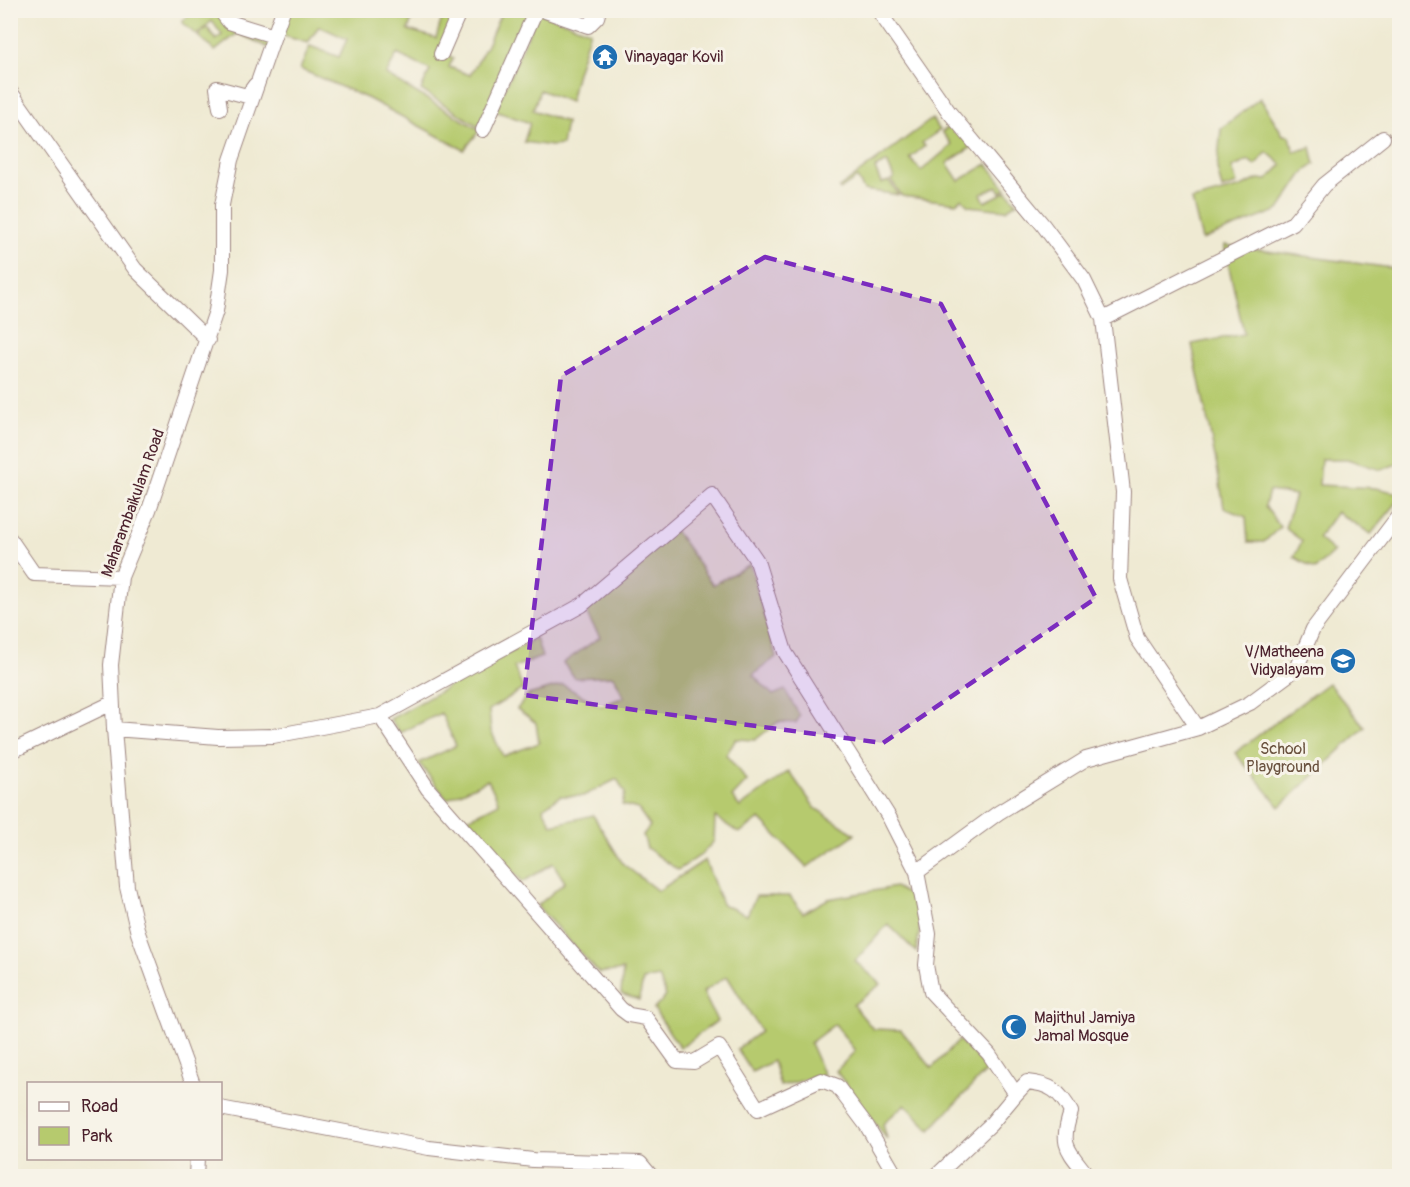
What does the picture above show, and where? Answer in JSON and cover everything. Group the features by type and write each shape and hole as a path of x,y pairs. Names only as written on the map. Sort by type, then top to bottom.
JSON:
{"street":[{"path":"220,10 229,22 274,36"},
{"name":"Maharambaikulam Road","path":"193,1082 138,933 127,887 111,665 121,577 150,510 208,340 216,311 222,270 222,205 231,160 283,10"},
{"path":"441,54 460,10"},
{"path":"483,130 536,10"},
{"path":"542,10 588,26 597,17 599,10"},
{"path":"878,10 949,112 1043,225 1084,280 1103,319 1123,492 1120,579 1137,638 1198,728"},
{"path":"220,108 217,88 247,96 259,81"},
{"path":"10,91 135,270 208,340"},
{"path":"1103,319 1293,223 1324,185 1383,138"},
{"path":"114,729 218,737 273,736 380,717 582,605 712,495 757,561 785,652 889,817 917,872 929,934 926,965 931,992 989,1054 1016,1094"},
{"path":"917,872 998,813 1086,759 1198,728 1250,703 1296,669 1313,629 1400,514"},
{"path":"10,539 34,574 121,577"},
{"path":"10,752 112,703"},
{"path":"380,717 429,789 621,1009 629,1015 645,1017 677,1061 694,1062 719,1047 758,1109 821,1080 837,1086 867,1126 896,1176"},
{"path":"936,1176 990,1125 1027,1082 1044,1083 1064,1098 1071,1112 1066,1126 1066,1145 1088,1176"},
{"path":"222,1108 429,1148 533,1160 640,1163 651,1176"},
{"path":"196,1176 197,1160"}],"highlighted area":[{"path":"765,257 941,304 1096,598 883,743 524,695 561,376"}],"green space":[{"path":"415,10 408,30 436,38 442,18 432,14 434,11 457,11 447,54 453,58 449,67 470,75 502,11 531,10 481,128 421,90 430,70 397,54 386,75 480,130 464,150 369,99 300,69 310,46 339,57 347,39 319,26 308,43 277,34 286,11"},
{"path":"193,11 219,11 272,37 269,48 238,33 215,51 198,36 207,27 216,40 222,35 212,21 196,35 182,22"},
{"path":"538,12 590,31 570,102 540,90 533,110 566,122 562,145 551,146 524,142 530,123 495,111"},
{"path":"1260,98 1283,135 1290,136 1294,152 1311,147 1315,164 1304,172 1279,210 1202,240 1192,200 1241,187 1258,179 1267,180 1282,165 1267,152 1255,166 1249,160 1232,168 1237,184 1222,189 1217,169 1221,129"},
{"path":"932,119 940,130 922,143 925,146 910,158 921,171 952,145 942,132 952,124 972,147 947,163 959,181 987,164 1006,189 1001,192 997,186 981,194 985,202 1007,191 1017,203 1006,210 968,206 962,198 956,203 902,196 891,180 894,178 887,162 875,168 881,183 889,181 899,195 864,190 857,178 840,190 839,188"},
{"path":"1224,245 1399,269 1399,463 1381,470 1347,459 1321,459 1319,485 1375,488 1399,493 1399,500 1371,534 1337,512 1318,538 1334,552 1315,569 1294,557 1302,541 1285,528 1295,495 1269,491 1265,506 1280,527 1264,542 1248,542 1246,517 1224,508 1192,344 1244,334"},
{"path":"674,530 713,585 750,564 776,657 753,675 773,695 785,690 800,716 796,723 778,722 755,740 736,739 726,755 747,781 732,797 740,807 789,771 815,808 855,834 807,867 760,819 739,833 715,817 714,841 701,855 678,870 647,848 643,835 650,826 638,809 622,805 625,793 617,779 583,796 560,796 543,808 552,825 593,815 623,864 658,891 705,860 722,904 747,915 756,896 790,896 803,913 828,899 895,887 911,896 921,920 916,952 888,924 855,961 881,984 853,1005 873,1029 901,1030 932,1068 959,1040 988,1069 930,1130 905,1104 883,1124 887,1139 836,1071 855,1051 835,1024 810,1043 824,1075 780,1086 773,1061 752,1072 737,1049 761,1031 727,976 703,992 717,1021 680,1048 654,1009 666,996 659,977 643,980 639,1000 621,994 623,970 599,973 537,906 565,882 553,863 523,882 464,821 499,803 488,780 447,799 419,763 456,746 441,713 400,733 390,719 536,638 542,657 514,667 523,689 489,710 491,731 503,756 539,743 536,723 517,709 528,695 563,685 601,706 624,697 614,676 575,678 563,663 600,637 585,611"},
{"name":"School Playground","path":"1328,683 1365,727 1280,807 1235,753"}],"place":[{"name":"Vinayagar Kovil","path":"605,57"},
{"name":"V/Matheena Vidyalayam","path":"1343,661"},
{"name":"Majithul Jamiya Jamal Mosque","path":"1014,1027"}]}
